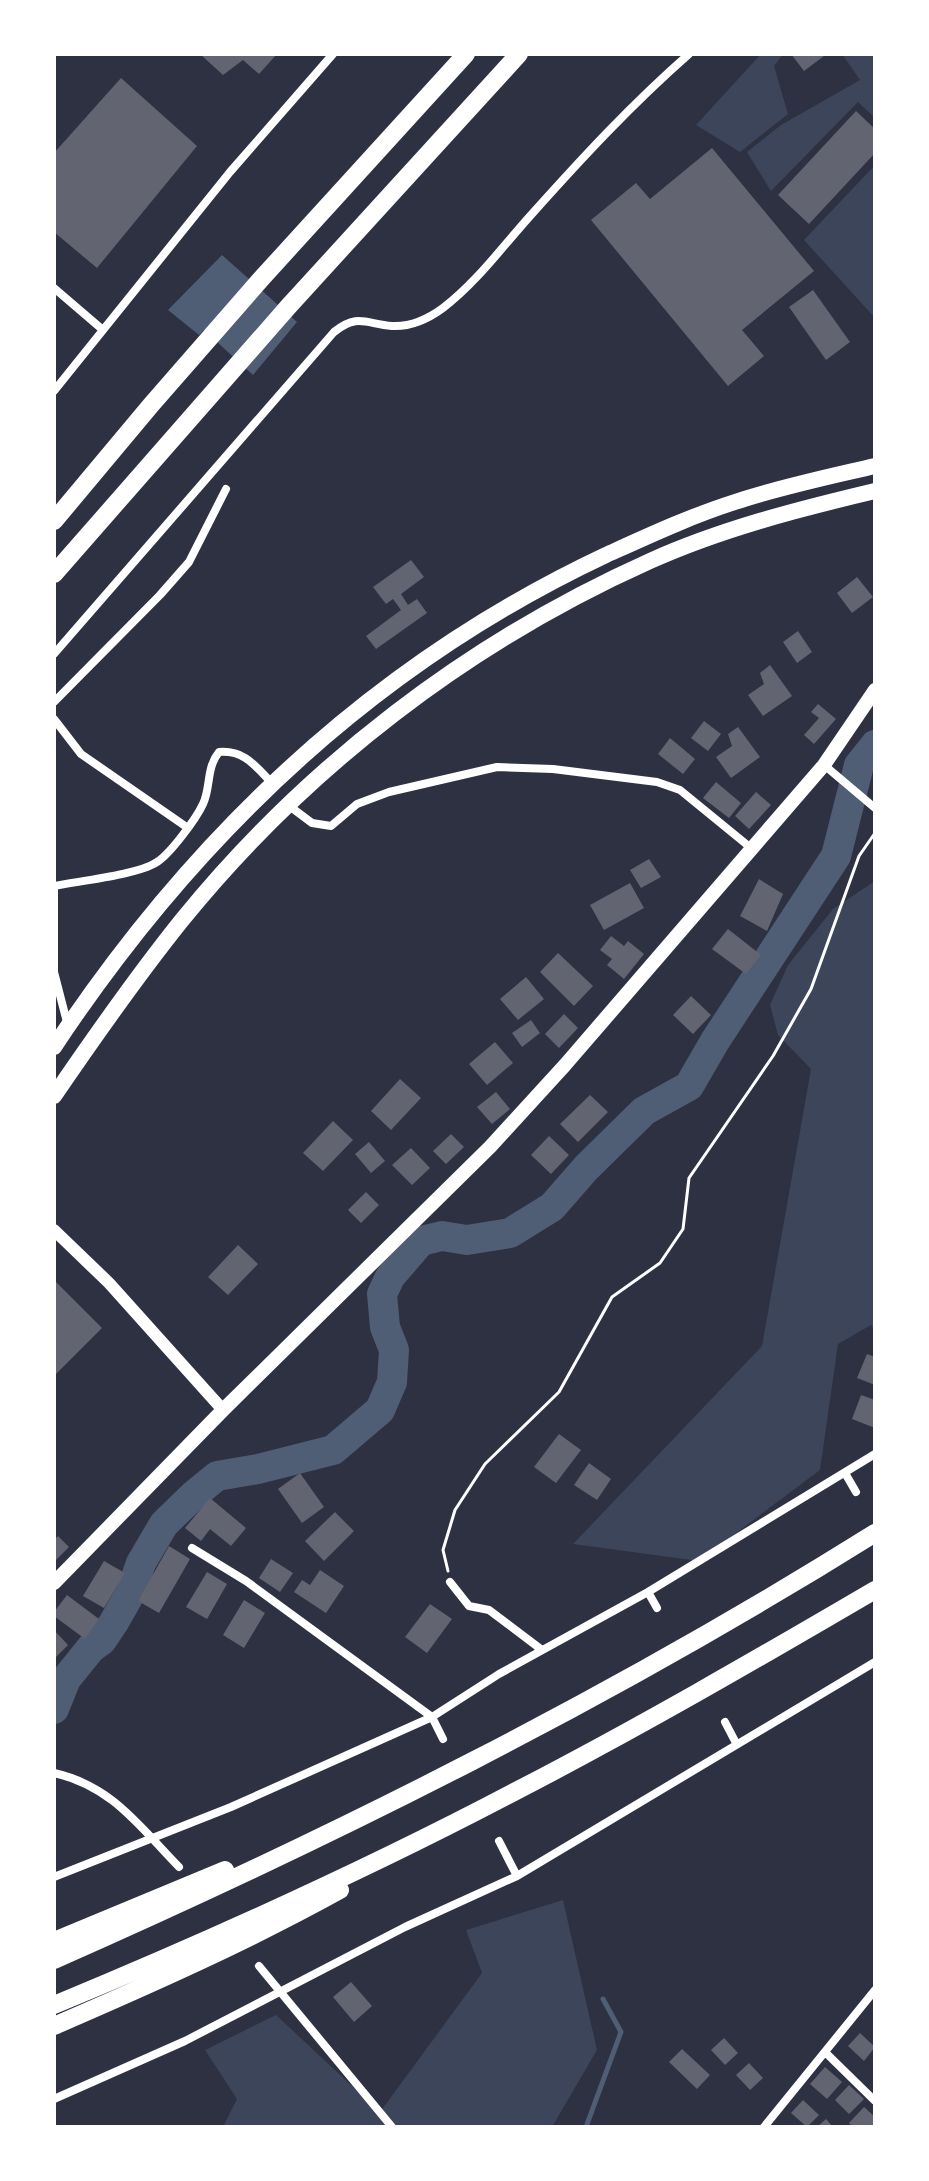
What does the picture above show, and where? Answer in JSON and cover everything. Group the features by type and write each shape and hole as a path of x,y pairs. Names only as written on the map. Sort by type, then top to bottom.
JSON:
{"highway":[{"path":"54,512 466,54"},
{"path":"54,574 390,194 519,54"},
{"path":"54,521 151,405"},
{"path":"54,1047 112,965 188,869 272,783 353,712 436,651 520,599 653,533 733,502 875,466"},
{"path":"54,1096 96,1034 183,919 288,805 375,728 458,667 577,597 652,560 801,509 875,491"},
{"path":"54,1960 258,1868 490,1753 732,1620 875,1533"},
{"path":"54,2026 276,1926 875,1590"},
{"path":"54,1941 255,1858 490,1753"},
{"path":"54,2005 182,1952 514,1792"}],"main road":[{"path":"54,1583 223,1410 490,1147 565,1065 824,765 875,690"}],"street":[{"path":"54,391 230,172 333,54"},
{"path":"54,654 334,332 352,321 362,320 381,325 407,325 443,308 479,273 626,111 689,54"},
{"path":"54,288 103,330"},
{"path":"54,702 189,562 226,489"},
{"path":"54,719 81,754 188,828"},
{"path":"68,1026 54,972 54,886 137,870 157,862 188,828 204,802 213,760 219,752 232,751 244,755 272,783"},
{"path":"824,765 875,808"},
{"path":"288,805 312,823 331,826 357,804 389,792 497,767 553,769 657,782 680,790 751,848"},
{"path":"54,1230 109,1283 223,1410"},
{"path":"54,1877 231,1807 432,1717 499,1674 648,1592 875,1454"},
{"path":"845,1473 856,1492"},
{"path":"192,1548 246,1581 432,1717 443,1739"},
{"path":"450,1582 469,1606 489,1610 542,1650"},
{"path":"648,1592 657,1608"},
{"path":"54,2099 185,2041 405,1927 517,1876 875,1662"},
{"path":"725,1722 736,1743"},
{"path":"58,1774 81,1779 128,1811 179,1867"},
{"path":"499,1841 517,1876"},
{"path":"259,1966 392,2127"},
{"path":"769,2125 875,1990"},
{"path":"825,2052 875,2101"}],"path":[{"path":"450,1582 443,1550 455,1510 485,1464 559,1392 612,1297 660,1263 683,1229 689,1178 773,1056 811,989 859,856 875,833"}],"shaded area":[{"path":"761,54 783,54 774,66 788,114 740,152 696,125"},
{"path":"842,54 875,54 875,118 858,102 771,191 747,152 781,125 860,80"},
{"path":"875,165 875,318 804,240"},
{"path":"222,255 297,322 253,375 204,330 199,335 168,310"},
{"path":"875,881 875,1331 871,1325 838,1344 820,1470 699,1561 573,1544 762,1346 811,1069 778,1035 770,1005 788,965 833,909"},
{"path":"563,1900 597,2050 552,2127 223,2127 237,2099 205,2050 276,2015 380,2112 482,1973 466,1930"}],"building":[{"path":"200,54 277,54 259,74 243,60 223,75"},
{"path":"791,54 822,54 824,56 804,71"},
{"path":"121,78 197,146 97,268 54,232 54,153"},
{"path":"856,111 875,129 875,153 809,224 778,195"},
{"path":"712,148 814,271 742,330 764,356 728,386 591,220 636,183 650,199"},
{"path":"813,290 850,342 826,360 789,307"},
{"path":"411,560 424,577 401,594 408,605 417,599 427,613 376,649 366,636 401,610 393,599 386,604 373,587"},
{"path":"857,577 873,597 852,613 837,593"},
{"path":"798,631 812,652 797,663 783,642"},
{"path":"770,665 792,696 763,716 748,695 764,684 760,673"},
{"path":"818,704 836,719 814,744 804,735 819,718 811,712"},
{"path":"704,721 721,734 708,751 691,738"},
{"path":"738,727 760,757 731,778 716,757 732,746 728,734"},
{"path":"670,738 695,759 683,774 658,754"},
{"path":"716,782 741,803 729,818 703,798"},
{"path":"756,792 771,805 749,829 735,816"},
{"path":"649,859 661,877 641,888 630,870"},
{"path":"759,879 783,894 767,931 740,916"},
{"path":"630,883 644,908 604,930 590,905"},
{"path":"728,929 761,955 746,974 712,949"},
{"path":"611,936 624,946 628,941 644,954 624,979 607,965 612,959 600,950"},
{"path":"558,953 593,986 574,1006 540,972"},
{"path":"526,977 544,999 518,1020 500,999"},
{"path":"691,996 711,1015 693,1034 673,1015"},
{"path":"564,1014 578,1028 559,1048 545,1034"},
{"path":"531,1020 540,1033 522,1047 512,1033"},
{"path":"495,1042 513,1063 487,1085 469,1064"},
{"path":"400,1079 421,1098 391,1130 371,1111"},
{"path":"496,1092 510,1109 492,1124 477,1107"},
{"path":"590,1095 608,1112 578,1142 560,1124"},
{"path":"333,1121 353,1140 323,1171 303,1153"},
{"path":"451,1134 464,1147 446,1164 433,1151"},
{"path":"549,1136 569,1155 551,1174 531,1155"},
{"path":"369,1142 385,1161 371,1173 355,1154"},
{"path":"411,1148 430,1168 412,1185 392,1165"},
{"path":"366,1192 379,1205 361,1223 348,1210"},
{"path":"238,1245 258,1264 228,1295 208,1277"},
{"path":"54,1280 102,1328 54,1376"},
{"path":"867,1354 875,1357 875,1385 857,1378"},
{"path":"861,1395 875,1400 875,1428 852,1419"},
{"path":"559,1434 581,1450 556,1483 534,1467"},
{"path":"589,1463 611,1479 597,1500 574,1485"},
{"path":"300,1473 324,1507 302,1523 278,1489"},
{"path":"210,1498 246,1528 231,1546 210,1529 201,1541 185,1528"},
{"path":"335,1512 354,1531 324,1561 305,1541"},
{"path":"58,1536 69,1547 54,1562 54,1540"},
{"path":"169,1546 190,1559 159,1613 138,1601"},
{"path":"271,1559 293,1573 280,1592 259,1578"},
{"path":"104,1561 125,1573 104,1608 83,1596"},
{"path":"320,1570 344,1586 326,1613 294,1592 302,1580 310,1585"},
{"path":"207,1572 227,1584 207,1619 186,1607"},
{"path":"67,1595 99,1619 85,1639 54,1616"},
{"path":"244,1600 265,1613 244,1648 223,1635"},
{"path":"430,1604 452,1619 427,1653 405,1637"},
{"path":"54,1630 68,1645 54,1659"},
{"path":"351,1982 372,2006 354,2022 333,1997"},
{"path":"860,2033 875,2047 864,2061 848,2046"},
{"path":"724,2038 738,2053 725,2065 711,2050"},
{"path":"682,2049 710,2075 697,2089 669,2062"},
{"path":"749,2063 763,2078 750,2090 736,2075"},
{"path":"825,2067 842,2082 827,2099 810,2084"},
{"path":"849,2085 864,2099 849,2114 835,2100"},
{"path":"803,2100 819,2115 807,2127 791,2113"},
{"path":"864,2107 875,2117 875,2127 853,2127 849,2123"},
{"path":"826,2119 833,2127 817,2127"}],"waterway":[{"path":"54,1709 66,1679 91,1648 102,1640 114,1622 131,1592 141,1563 164,1524 195,1494 217,1476 333,1450 380,1410 392,1382 394,1350 385,1327 382,1294 390,1277 421,1241 442,1236 467,1240 510,1233 552,1207 586,1168 644,1111 689,1086 836,856 859,765 875,745"},
{"path":"586,2127 621,2032 603,1999"}]}
